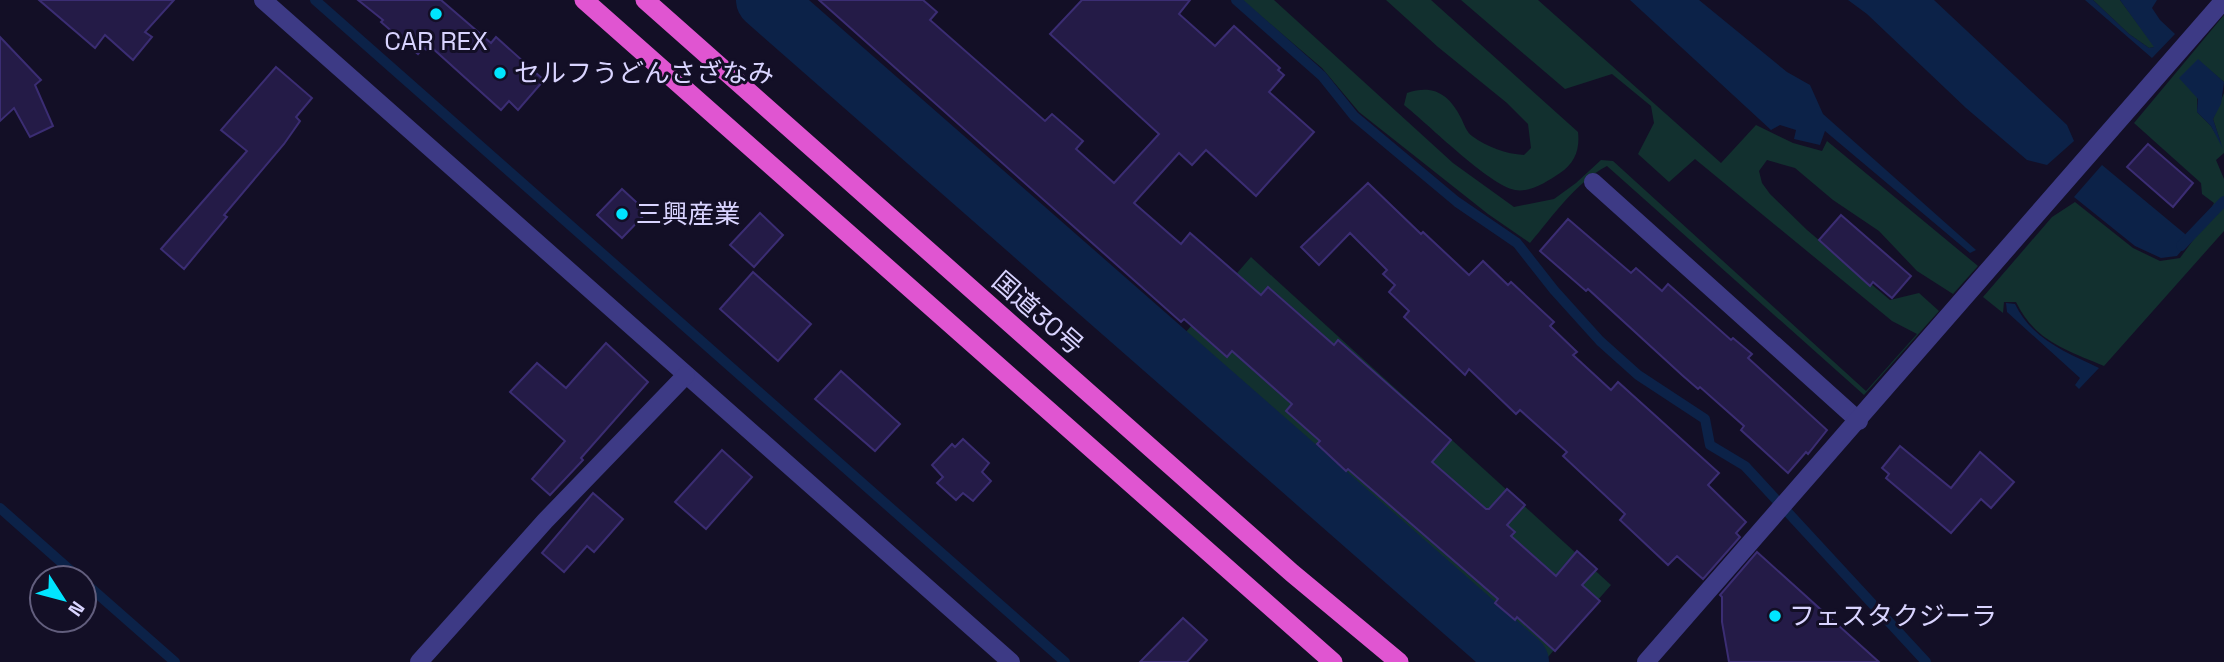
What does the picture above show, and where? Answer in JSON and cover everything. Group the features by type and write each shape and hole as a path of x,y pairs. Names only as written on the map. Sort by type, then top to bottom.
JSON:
{"highway":[{"path":"584,0 1333,662"},
{"name":"国道30号","path":"645,0 1292,573 1399,662"}],"street":[{"path":"263,0 1011,662"},
{"path":"1646,662 1767,527 2224,0"},
{"path":"1593,182 1859,421"},
{"path":"419,662 545,521 686,375"}],"green space":[{"path":"1242,0 1274,0 1453,163 1514,207 1554,199 1601,160 1613,161 1866,391 1917,334 1892,321 1695,159 1669,182 1638,154 1654,123 1651,106 1612,74 1565,89 1461,0 1538,0 1721,163 1756,125 1793,143 1822,151 1827,141 1978,266 1953,294 1917,271 1879,231 1833,200 1795,168 1767,160 1759,171 1762,183 1807,230 1890,300 1919,293 1939,311 1864,395 1607,166 1575,191 1530,243 1488,214 1359,112 1322,68"},
{"path":"1386,0 1431,0 1578,132 1577,150 1569,165 1539,186 1527,190 1504,186 1475,166 1404,105 1407,93 1425,90 1439,93 1451,103 1469,133 1478,140 1517,154 1524,155 1531,148 1528,124"},
{"path":"2093,0 2120,0 2155,47 2149,48 2129,34"},
{"path":"2224,15 2224,82 2198,60 2197,112 2211,126 2221,143 2213,119 2224,93 2224,153 2216,160 2224,179 2224,231 2104,366 2064,349 2042,335 2032,326 2016,302 2004,302 2003,313 1983,297 2052,217 2075,202 2133,248 2160,261 2180,258 2214,203 2202,194 2201,183 2134,123"},
{"path":"1251,257 1611,585 1548,657 1185,333"}],"water":[{"path":"1630,0 1699,0 1787,72 1810,85 1823,114 1976,250 1970,253 1825,131 1820,145 1794,139 1796,130 1780,125 1771,130"},
{"path":"1848,0 1934,0 2067,125 2074,141 2047,165 2027,160 1966,108 1867,14"},
{"path":"2085,0 2093,0 2129,34 2149,48 2154,47 2120,0 2157,0 2152,8 2175,34 2152,58"},
{"path":"2198,59 2224,82 2221,104 2213,119 2223,149 2211,126 2197,112 2198,99 2179,78"},
{"path":"2102,165 2191,239 2177,256 2161,258 2135,246 2074,197"},
{"path":"2006,303 2015,304 2031,327 2051,343 2099,368 2079,389 2075,385 2080,378 2007,312"}],"building":[{"path":"39,0 174,0 145,32 152,37 133,60 105,35 95,48"},
{"path":"358,0 441,0 491,43 496,37 544,80 518,110 509,101 501,110 430,46 427,50 423,48 418,54"},
{"path":"819,0 923,0 937,12 930,20 1045,121 1052,114 1083,141 1076,149 1114,183 1159,134 1050,34 1082,0 1190,0 1179,14 1215,46 1234,26 1280,68 1278,70 1284,75 1269,92 1314,132 1256,196 1206,150 1192,165 1179,153 1134,203 1181,244 1190,233 1261,295 1268,287 1334,345 1338,340 1451,440 1432,462 1486,509 1507,489 1525,505 1507,525 1515,532 1511,536 1556,576 1577,551 1597,569 1582,585 1600,601 1555,651 1517,617 1515,620 1495,603 1498,599 1317,444 1320,441 1286,411 1292,404 1232,351 1227,357 1184,319 1181,322"},
{"path":"0,37 41,80 35,85 53,126 30,137 14,108 0,121"},
{"path":"276,67 312,98 296,117 300,121 284,144 224,215 227,217 184,269 161,249 247,151 221,130"},
{"path":"2148,144 2193,183 2173,207 2127,167"},
{"path":"1368,183 1469,275 1483,261 1508,285 1511,282 1554,322 1550,326 1577,352 1573,355 1611,390 1618,382 1719,473 1708,485 1746,522 1736,533 1740,537 1703,579 1677,556 1668,565 1620,520 1625,514 1563,456 1567,452 1520,410 1516,414 1469,369 1465,375 1404,317 1409,311 1389,292 1395,285 1383,274 1387,270 1350,233 1319,265 1301,247"},
{"name":"三興産業","path":"622,189 647,212 622,238 597,215"},
{"path":"760,213 783,235 754,267 730,245"},
{"path":"1841,215 1911,276 1892,298 1873,282 1870,286 1819,240"},
{"path":"1568,219 1631,273 1636,268 1662,291 1668,284 1731,340 1733,338 1752,354 1748,358 1827,430 1788,473 1741,430 1744,426 1700,387 1698,389 1682,375 1588,289 1586,291 1540,251"},
{"path":"753,272 811,324 778,361 720,309"},
{"path":"606,343 648,382 550,495 532,479 565,441 510,392 537,363 566,388"},
{"path":"841,371 900,424 875,451 815,399"},
{"path":"963,439 989,463 982,472 991,481 973,501 963,493 956,500 937,483 943,477 932,465 952,444 955,447"},
{"path":"1900,446 1951,488 1980,452 2014,482 1991,508 1981,499 1951,533 1886,478 1889,474 1882,468"},
{"path":"722,450 752,477 706,529 675,502"},
{"path":"593,493 623,519 594,552 587,546 564,572 542,553"},
{"name":"フェスタクジーラ","path":"1757,552 1879,662 1729,662 1720,595"},
{"path":"1183,618 1207,640 1187,662 1140,662"}],"waterway":[{"path":"315,0 1065,662"},
{"path":"765,0 1520,662"},
{"path":"1236,0 1322,76 1354,116 1457,202 1517,243 1554,290 1600,341 1638,375 1705,419 1710,445 1745,466 1926,662"},
{"path":"2181,246 2224,201"},
{"path":"0,508 63,564"},
{"path":"98,594 175,662"}],"place":[{"name":"CAR REX","path":"436,14"},
{"name":"セルフうどんさざなみ","path":"500,73"},
{"name":"三興産業","path":"622,214"},
{"name":"フェスタクジーラ","path":"1775,616"}]}
